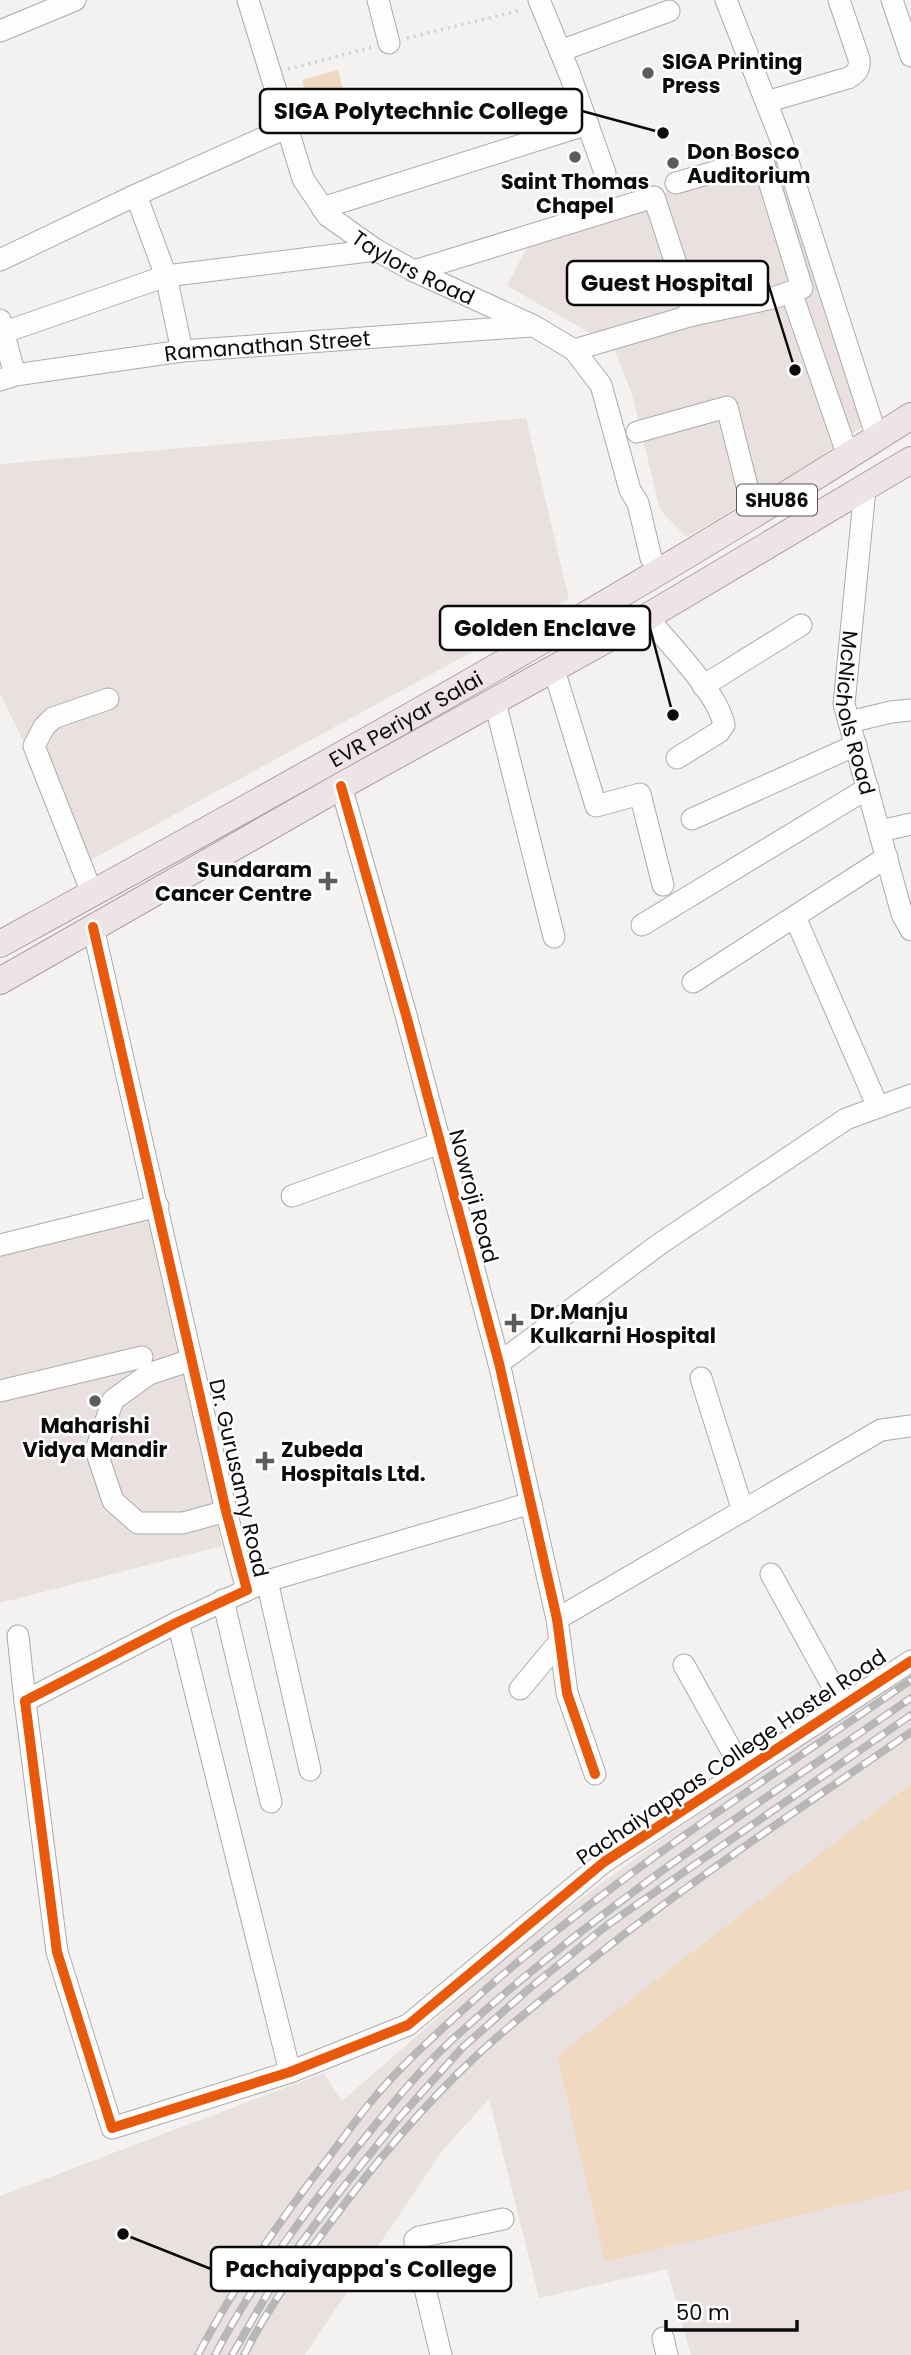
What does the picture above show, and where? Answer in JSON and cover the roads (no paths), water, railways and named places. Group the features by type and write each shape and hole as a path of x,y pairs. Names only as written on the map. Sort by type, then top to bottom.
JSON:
{"main road":[{"name":"EVR Periyar Salai","path":"0,944 356,748 643,583 911,416"},
{"name":"EVR Periyar Salai","path":"0,981 341,786 652,614 911,460"}],"street":[{"path":"0,31 75,0"},
{"name":"Taylors Road","path":"248,0 303,179 328,216 376,250 414,271 534,326 574,350 601,385 630,490 638,503 651,558 661,566 669,567"},
{"path":"378,0 389,43"},
{"path":"726,0 781,140 877,438"},
{"path":"766,102 856,74 859,59 839,0"},
{"path":"892,0 911,56"},
{"path":"547,2 560,51 605,173"},
{"path":"560,51 669,11"},
{"path":"323,208 588,124"},
{"path":"0,260 288,127"},
{"path":"574,350 693,315 773,298 802,288 762,158 676,183"},
{"path":"136,195 166,276 182,351"},
{"path":"414,271 654,197 693,315"},
{"path":"7,378 2,325 166,276 376,250"},
{"path":"795,303 848,457"},
{"name":"Ramanathan Street","path":"7,378 182,351 534,326"},
{"path":"637,432 727,407 754,514"},
{"name":"McNichols Road","path":"865,489 844,704 902,914 911,930"},
{"name":"Taylors Road","path":"630,490 627,505 652,614 719,708 724,725 719,732 677,758"},
{"path":"703,686 801,625"},
{"path":"554,670 596,806 640,794 663,886"},
{"path":"92,893 34,747 44,727 53,718 108,699"},
{"path":"495,702 554,937"},
{"path":"849,722 911,710"},
{"path":"692,819 856,745"},
{"name":"Nowroji Road","path":"341,786 499,1363 557,1619 567,1693 595,1774"},
{"path":"642,925 867,788"},
{"path":"880,831 911,824"},
{"path":"693,982 887,857"},
{"path":"795,916 878,1107"},
{"name":"Dr. Gurusamy Road","path":"25,1701 178,1622 247,1590 226,1511 93,927"},
{"path":"499,1363 673,1236 846,1119 911,1095"},
{"path":"292,1196 440,1143"},
{"path":"0,1245 158,1206"},
{"path":"0,1391 142,1357"},
{"path":"191,1360 149,1374 113,1400 96,1450 113,1501 138,1523 183,1523 226,1511"},
{"path":"701,1378 743,1511"},
{"path":"557,1619 881,1430 911,1426"},
{"path":"247,1590 267,1581 531,1503"},
{"path":"771,1574 843,1705"},
{"path":"267,1581 310,1770"},
{"path":"223,1600 271,1802"},
{"path":"178,1622 290,2072"},
{"path":"18,1636 25,1701"},
{"path":"520,1689 560,1641"},
{"name":"Pachaiyappas College Hostel Road","path":"25,1701 57,1952 112,2128 290,2072 408,2025 604,1862 911,1661"},
{"path":"684,1665 743,1771"},
{"path":"441,2355 415,2240 503,2218"}],"railway":[{"path":"198,2355 243,2278 293,2205 368,2105 423,2047 527,1954 580,1912 744,1794 911,1680"},
{"path":"215,2355 263,2274 317,2199 402,2093 453,2039 562,1946 618,1903 734,1819 911,1698"},
{"path":"232,2355 283,2267 399,2118 462,2048 606,1926 911,1715"},
{"path":"244,2355 284,2287 347,2200 417,2117 474,2058 537,2004 657,1910 911,1732"}],"place":[{"name":"SIGA Printing Press","path":"648,73"},
{"name":"SIGA Polytechnic College","path":"663,133"},
{"name":"Saint Thomas Chapel","path":"575,157"},
{"name":"Don Bosco Auditorium","path":"673,163"},
{"name":"Guest Hospital","path":"795,370"},
{"name":"Golden Enclave","path":"673,715"},
{"name":"Sundaram Cancer Centre","path":"328,881"},
{"name":"Dr.Manju Kulkarni Hospital","path":"514,1323"},
{"name":"Maharishi Vidya Mandir","path":"95,1401"},
{"name":"Zubeda Hospitals Ltd.","path":"265,1461"},
{"name":"Pachaiyappa's College","path":"123,2234"}]}
